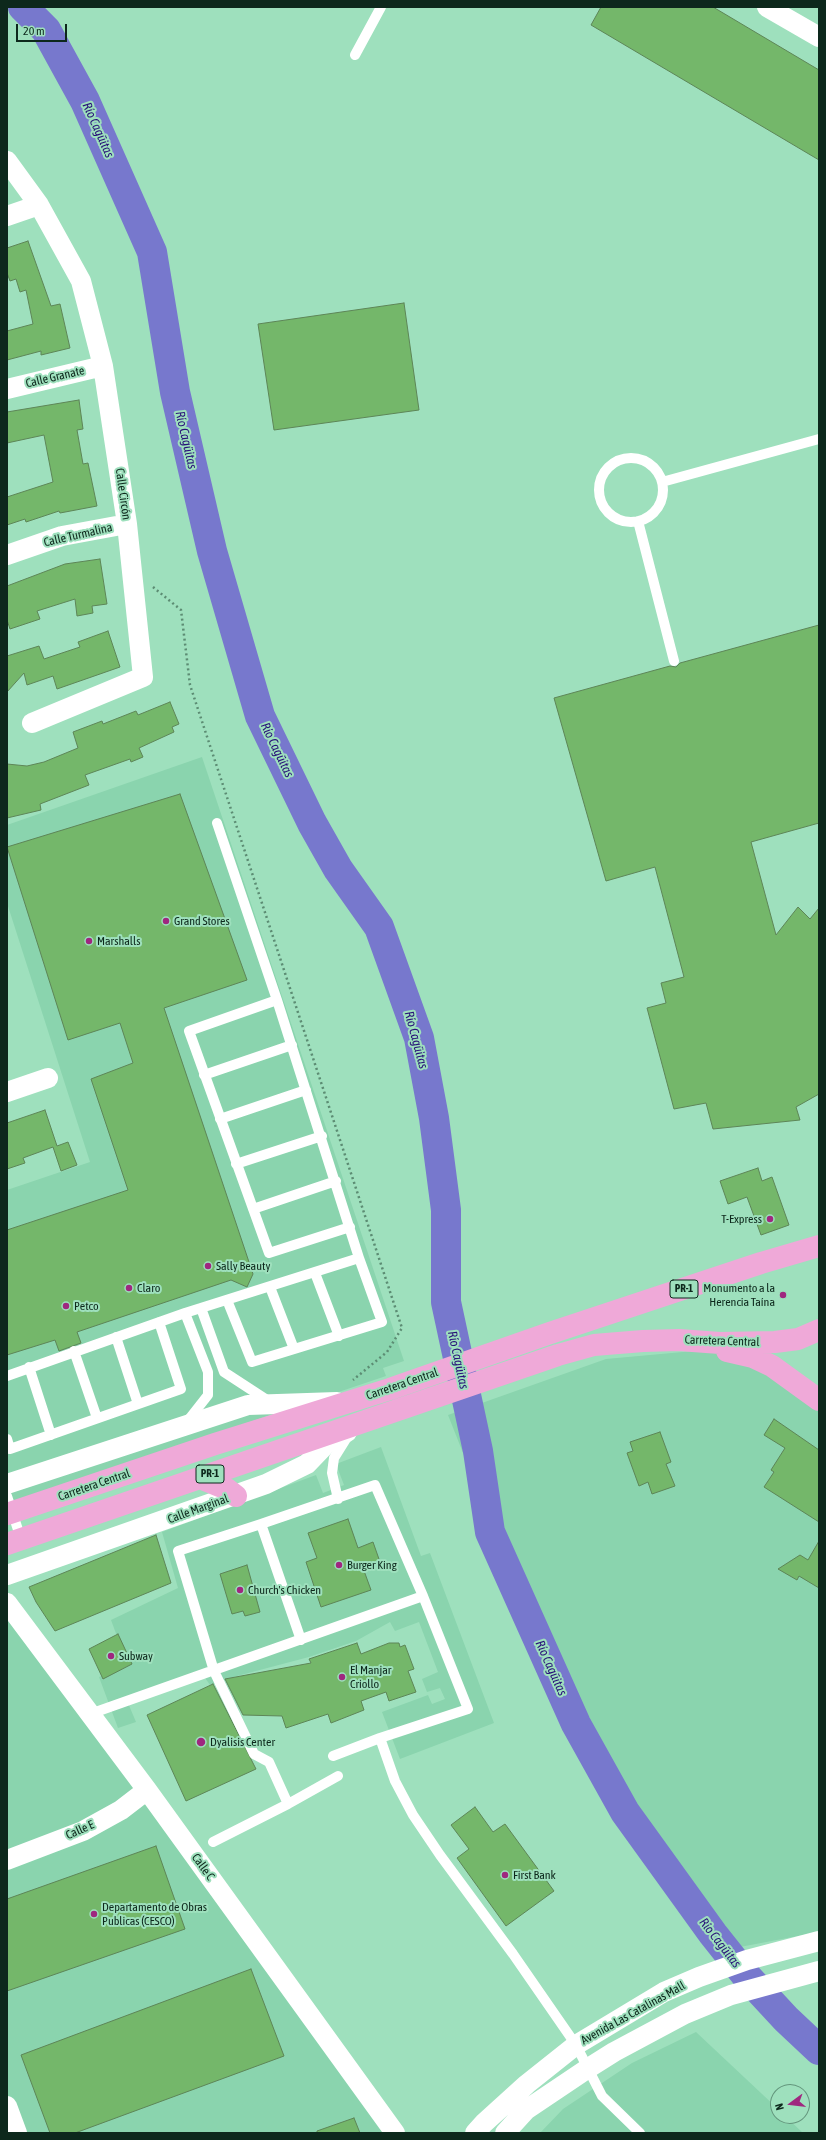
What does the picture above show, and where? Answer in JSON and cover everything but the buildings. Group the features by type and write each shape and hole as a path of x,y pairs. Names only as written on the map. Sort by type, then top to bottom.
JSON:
{"main road":[{"path":"780,1258 796,1249 819,1231"},
{"name":"Carretera Central","path":"9,1507 390,1389 550,1333 819,1246"},
{"name":"Carretera Central","path":"14,1542 375,1417 558,1355 594,1345 679,1340 720,1343 775,1342 798,1339 819,1330"},
{"path":"679,1340 753,1357 772,1366 819,1400"},
{"path":"200,1478 227,1489 236,1496"}],"street":[{"path":"767,7 819,37"},
{"name":"Calle Circón","path":"7,161 39,205 81,281 103,366 127,524 143,677 32,723"},
{"path":"7,216 39,205"},
{"name":"Calle Granate","path":"7,389 103,366"},
{"name":"Calle Turmalina","path":"7,555 62,536 127,524"},
{"path":"7,1092 48,1078"},
{"path":"7,1484 248,1405 349,1402"},
{"name":"Calle Marginal","path":"7,1575 236,1496 295,1472 307,1464 331,1439 350,1431 375,1417"},
{"name":"Calle C","path":"7,1603 147,1790 395,2133"},
{"name":"Calle E","path":"7,1860 83,1831 121,1810 147,1790"},
{"name":"Avenida Las Catalinas Mall","path":"475,2133 527,2084 576,2045 664,1992 699,1977 747,1960 819,1941"},
{"name":"Avenida Las Catalinas Mall","path":"505,2133 526,2110 587,2069 614,2052 684,2014 731,1994 819,1971"},
{"path":"7,2106 17,2133"}],"lane":[{"path":"355,55 381,7"},
{"path":"662,482 819,439"},
{"path":"633,458 646,461 656,470 662,482 663,494 658,507 650,516 638,521 622,520 607,512 601,502 599,491 601,478 608,467 620,460 633,458"},
{"path":"638,521 674,662"},
{"path":"216,823 292,1045 322,1136 359,1258 382,1322 252,1362 227,1300"},
{"path":"277,1000 190,1031 204,1075 269,1253 350,1227"},
{"path":"204,1075 292,1045"},
{"path":"220,1119 306,1090"},
{"path":"236,1164 322,1136"},
{"path":"253,1209 336,1181"},
{"path":"7,1376 158,1322 359,1258"},
{"path":"315,1273 338,1336"},
{"path":"270,1287 294,1349"},
{"path":"201,1308 224,1372 274,1404"},
{"path":"184,1426 208,1395 208,1372 185,1313"},
{"path":"7,1439 10,1448 181,1389 158,1322"},
{"path":"116,1337 138,1404"},
{"path":"74,1352 96,1418"},
{"path":"29,1367 51,1435"},
{"path":"338,1499 332,1473 334,1458 350,1431"},
{"path":"288,1804 269,1762 254,1754 214,1671 178,1551 338,1499 374,1485 423,1596 468,1709 380,1738 333,1756"},
{"path":"9,1507 14,1542"},
{"path":"261,1524 301,1640"},
{"path":"90,1714 423,1596"},
{"path":"380,1738 395,1781 413,1815 440,1855 513,1954 576,2045 602,2096 640,2133"},
{"path":"213,1842 288,1804 338,1776"}],"shaded area":[{"path":"202,757 404,1361 383,1368 386,1376 7,1504 7,1190 90,1162 7,903 7,825"},
{"path":"727,1348 819,1398 819,1932 740,1947 578,1744 448,1415 606,1359"},
{"path":"381,1447 421,1556 430,1553 494,1723 400,1759 382,1712 428,1695 432,1704 445,1699 440,1688 427,1692 422,1679 438,1672 419,1622 395,1631 390,1622 356,1641 309,1657 237,1676 210,1685 203,1675 128,1703 136,1722 118,1728 99,1677 128,1666 111,1620 178,1588 162,1532 316,1475 323,1493 344,1485 336,1464"},
{"path":"7,1595 52,1663 405,2133 7,2133"},
{"path":"696,2032 770,2101 770,2124 793,2124 803,2133 540,2133 563,2109 632,2063"}],"waterway":[{"name":"Río Cagüitas","path":"23,7 46,30 85,101 152,252 175,392 212,551 260,716 312,823 338,869 379,927 419,1038 434,1118 446,1210 446,1302 478,1451 490,1532 576,1724 625,1812 713,1934 748,1978 786,2019 819,2050"}],"place":[{"name":"Grand Stores","path":"166,921"},
{"name":"Marshalls","path":"89,941"},
{"name":"T-Express","path":"770,1219"},
{"name":"Sally Beauty","path":"208,1266"},
{"name":"Claro","path":"129,1288"},
{"name":"Monumento a la Herencia Taína","path":"783,1295"},
{"name":"Petco","path":"66,1306"},
{"name":"Burger King","path":"339,1565"},
{"name":"Church's Chicken","path":"240,1590"},
{"name":"Subway","path":"111,1656"},
{"name":"El Manjar Criollo","path":"342,1677"},
{"name":"Dyalisis Center","path":"201,1742"},
{"name":"First Bank","path":"505,1875"},
{"name":"Departamento de Obras Publicas (CESCO)","path":"94,1914"}]}
